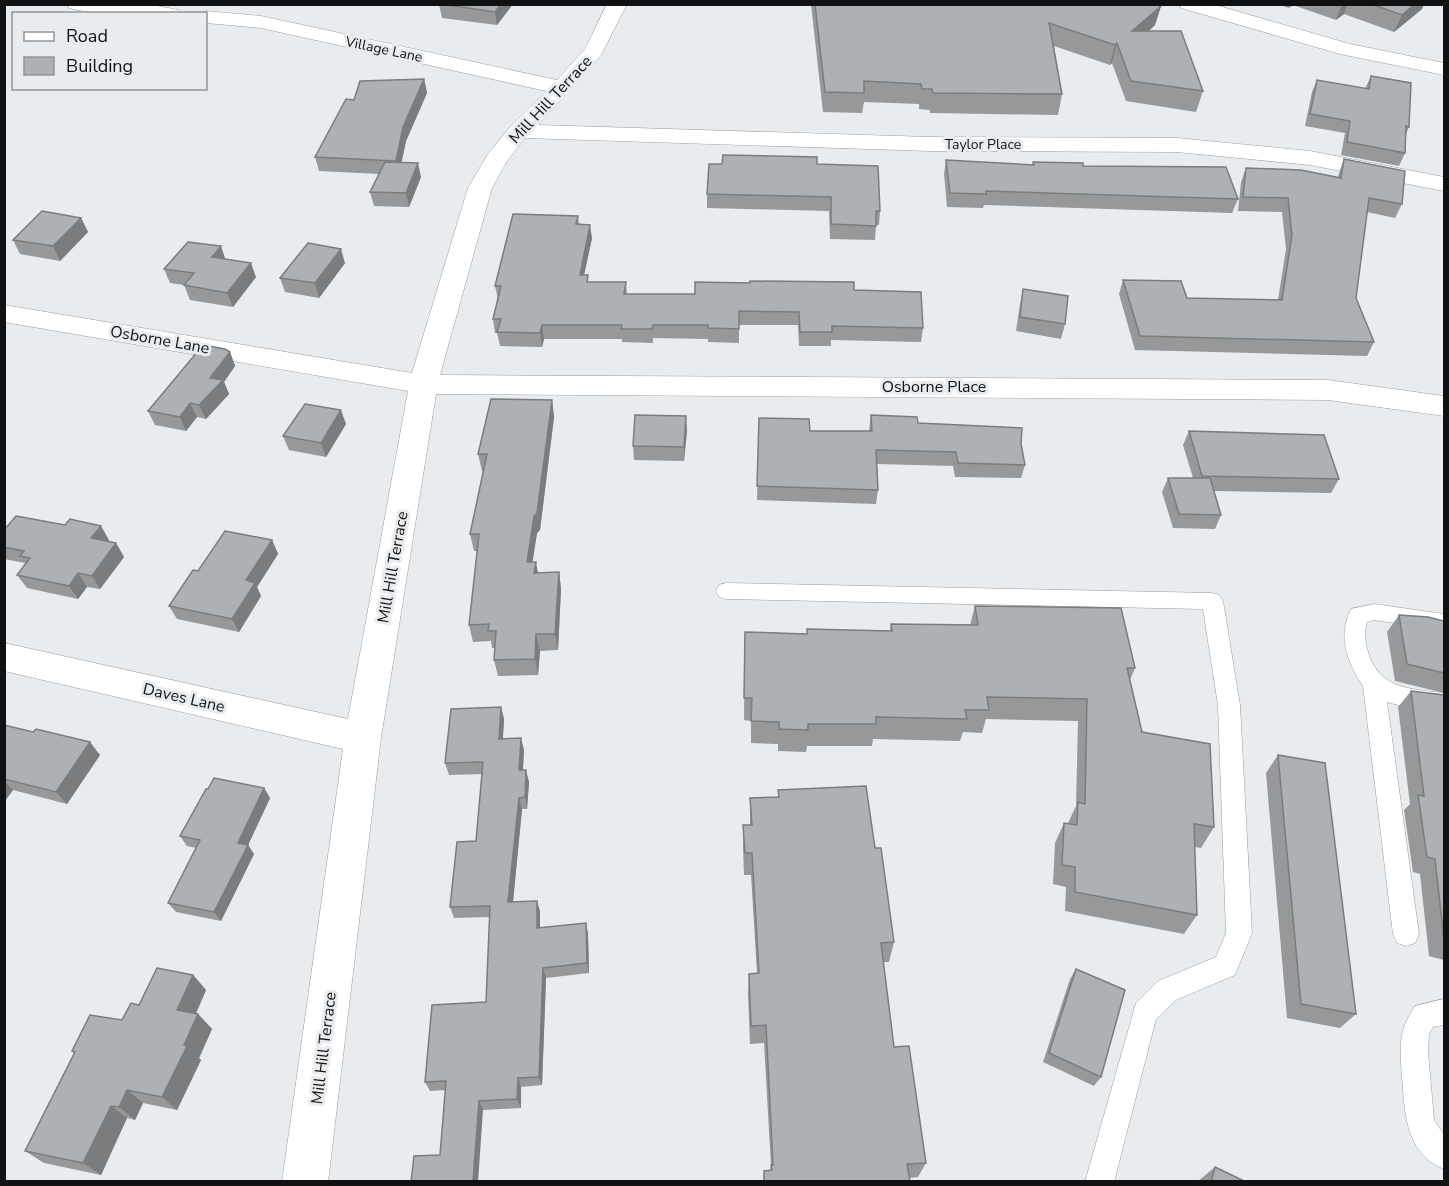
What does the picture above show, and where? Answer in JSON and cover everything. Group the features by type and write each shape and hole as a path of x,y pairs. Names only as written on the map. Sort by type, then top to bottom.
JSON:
{"street":[{"path":"76,4 152,12"},
{"name":"Mill Hill Terrace","path":"305,1182 363,738 423,384 480,188 496,159 519,131 562,88 594,51 617,4"},
{"path":"1188,4 1347,51 1444,69"},
{"name":"Village Lane","path":"207,17 261,22 562,88"},
{"name":"Taylor Place","path":"519,131 930,144 1177,145 1310,158 1444,184"},
{"name":"Osborne Lane","path":"4,313 423,384"},
{"name":"Osborne Place","path":"423,384 1328,390 1444,406"},
{"name":"Daves Lane","path":"4,657 363,738"}],"lane":[{"path":"726,591 1212,601 1229,705 1239,933 1226,966 1204,977 1167,990 1145,1012 1099,1182"},
{"path":"1444,622 1374,612 1359,615 1353,635 1363,673 1374,686 1409,698 1444,702"},
{"path":"1374,686 1406,934"},
{"path":"1444,1012 1425,1015 1416,1032 1414,1051 1420,1124 1428,1138 1444,1155"}],"building":[{"path":"441,4 501,4 495,12"},
{"path":"815,4 1157,4 1161,6 1132,31 1181,31 1203,91 1131,81 1117,43 1115,45 1049,23 1062,94 933,93 932,89 922,89 921,84 864,81 864,93 825,92"},
{"path":"1371,4 1415,4 1402,15"},
{"path":"1371,76 1411,83 1405,153 1347,142 1350,121 1310,114 1317,80 1369,89"},
{"path":"424,79 403,127 396,161 315,157 346,99 354,100 360,81"},
{"path":"723,155 817,157 817,164 878,166 880,211 876,211 876,226 831,224 831,197 707,194 709,164 722,164"},
{"path":"1344,159 1405,171 1402,204 1369,198 1356,298 1374,342 1140,336 1123,280 1181,281 1187,298 1282,300 1292,235 1288,198 1243,197 1246,168 1301,170 1341,178"},
{"path":"946,160 1034,165 1033,162 1083,163 1083,166 1226,167 1238,199 986,191 986,194 950,193"},
{"path":"385,162 418,163 406,193 370,192"},
{"path":"42,211 81,218 53,246 13,240"},
{"path":"513,214 578,216 576,224 590,225 580,275 588,275 587,282 626,282 624,294 695,294 695,282 854,282 854,290 921,292 923,328 832,326 832,332 800,332 799,312 739,311 739,329 708,328 708,325 653,325 652,329 621,329 622,325 542,325 540,333 497,332 501,319 493,319 501,286 495,286"},
{"path":"188,242 221,246 212,257 251,263 227,293 184,285 194,273 164,269"},
{"path":"308,243 341,249 315,283 280,278"},
{"path":"1023,289 1068,296 1065,324 1020,317"},
{"path":"203,345 230,352 210,378 223,380 199,405 190,403 180,417 148,411"},
{"path":"491,399 552,400 537,513 534,516 527,562 536,562 534,573 559,572 555,634 536,634 535,659 494,660 496,631 488,631 489,624 469,625 479,534 470,534 487,454 478,454"},
{"path":"305,404 341,410 321,443 283,436"},
{"path":"635,415 686,416 684,447 633,446"},
{"path":"871,415 917,417 918,423 1022,428 1021,444 1025,465 958,463 956,452 876,450 878,490 757,486 759,418 809,419 810,431 872,431"},
{"path":"1189,431 1324,435 1339,479 1202,476"},
{"path":"1168,478 1210,478 1221,515 1179,514"},
{"path":"16,516 65,525 70,519 101,526 91,538 116,543 92,576 78,573 69,586 17,575 30,558 20,556 24,551 4,547 4,530"},
{"path":"225,531 272,540 246,580 255,583 232,619 169,606 193,570 198,571"},
{"path":"975,606 1121,608 1135,668 1127,668 1142,732 1210,744 1214,827 1194,824 1197,915 1075,892 1075,867 1062,865 1064,823 1077,825 1078,802 1085,804 1087,699 987,697 989,710 965,710 967,719 876,717 876,724 808,724 808,730 779,729 779,722 751,721 752,698 744,698 745,632 807,634 807,629 892,631 891,624 978,625"},
{"path":"1399,615 1428,617 1444,621 1444,673 1407,664"},
{"path":"1411,691 1444,695 1444,939 1435,859 1427,857 1418,795 1424,796"},
{"path":"501,707 499,739 521,738 519,770 526,770 525,797 519,798 508,902 537,901 537,928 586,923 587,963 543,968 539,1077 518,1078 517,1099 479,1101 473,1182 411,1182 414,1156 440,1155 446,1081 425,1082 432,1005 486,1002 490,906 450,907 457,842 476,841 483,762 445,763 451,709"},
{"path":"4,725 33,732 36,729 90,742 56,792 4,779"},
{"path":"1278,755 1325,763 1356,1014 1301,1004"},
{"path":"214,778 264,788 238,843 248,845 214,912 168,903 200,840 180,836"},
{"path":"866,786 875,848 881,848 894,942 881,943 894,1047 909,1046 926,1163 907,1164 910,1182 764,1182 764,1171 772,1170 771,1165 773,1165 766,1025 751,1026 749,974 759,973 752,853 745,853 743,825 752,825 750,798 779,797 778,790"},
{"path":"157,968 193,975 177,1010 198,1014 184,1045 187,1046 162,1097 127,1090 119,1107 111,1106 83,1163 25,1151 75,1052 72,1051 90,1015 122,1020 131,1003 139,1005"},
{"path":"1076,969 1125,990 1101,1077 1049,1053"},
{"path":"1215,1167 1246,1182 1211,1182"}]}
